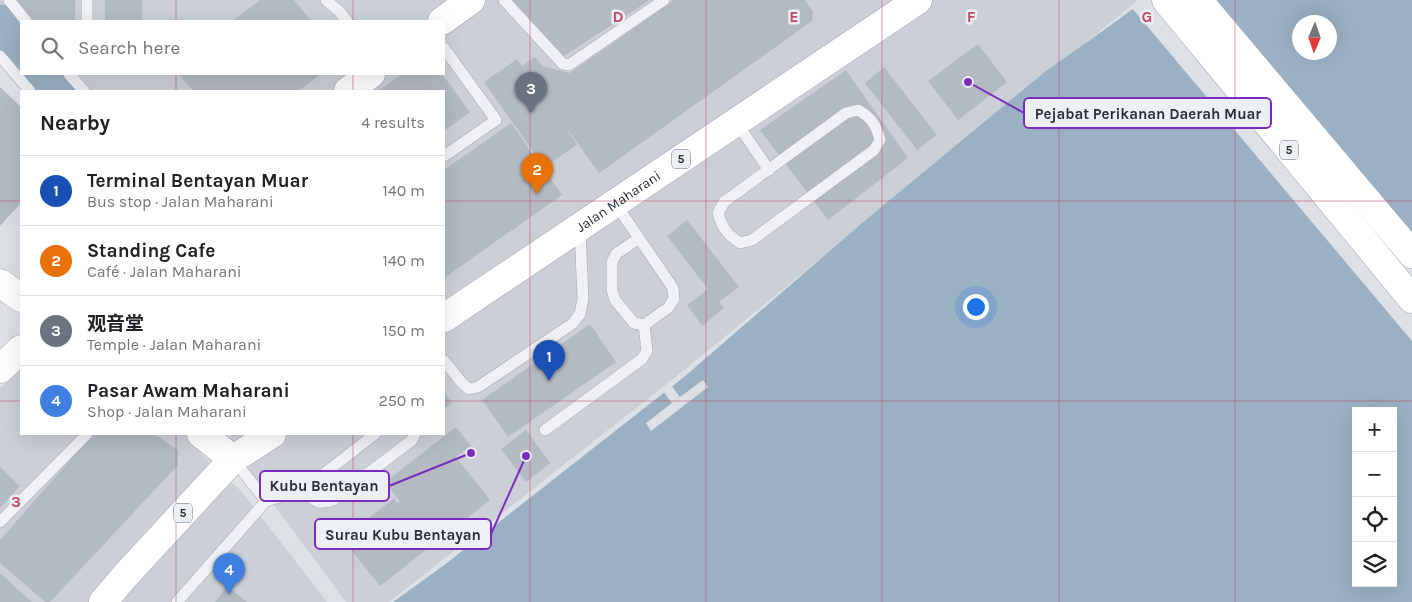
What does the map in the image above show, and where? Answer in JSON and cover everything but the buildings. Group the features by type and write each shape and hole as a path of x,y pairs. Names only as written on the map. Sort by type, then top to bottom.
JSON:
{"main road":[{"path":"443,20 471,0"},
{"name":"Jalan Maharani","path":"445,317 918,0"},
{"name":"5","path":"1166,0 1412,299"},
{"name":"5","path":"1198,0 1412,254"},
{"path":"349,90 370,75"},
{"path":"0,283 20,297"},
{"path":"0,368 20,350"},
{"path":"202,435 233,459"},
{"name":"5","path":"103,602 233,459 270,435"}],"lane":[{"path":"9,0 25,20"},
{"path":"87,0 87,20"},
{"path":"326,0 346,20"},
{"path":"504,0 563,64 569,65 664,0"},
{"path":"445,49 496,120 445,155"},
{"path":"0,56 29,90"},
{"path":"73,76 83,90"},
{"path":"858,110 868,116 877,128 880,140 874,150 752,240 740,243 730,236 721,224 718,213 724,202 769,170 846,113 858,110"},
{"path":"736,122 769,170"},
{"path":"615,203 639,238 672,288 674,299 668,308 644,325 634,323 615,300 612,290 612,262 616,254 639,238"},
{"path":"445,362 462,383 469,388 478,387 572,324 580,314 583,299 580,226"},
{"path":"545,430 642,359 647,351 644,325"},
{"path":"0,522 86,435"},
{"path":"177,602 266,501 303,490 374,435"},
{"path":"303,490 316,502 324,503 332,500 412,440 414,435"},
{"path":"233,459 266,501"}],"shaded area":[{"path":"0,0 1138,0 668,383 389,602 346,602 226,440 232,435 445,435 445,90 75,90 62,75 445,75 445,20 20,20 20,28 0,4"},
{"path":"20,370 20,435 224,435 200,453 242,492 327,602 0,602 0,388"}],"water":[{"path":"1145,0 1412,0 1412,602 393,602 443,566 684,377 868,218 1046,71"}],"pier":[{"path":"1141,0 1216,0 1412,241 1412,341 1131,7"},
{"path":"703,380 708,387 651,431 646,423 672,403 662,390 670,384 680,397"}],"waterway":[{"path":"0,24 20,49"},
{"path":"42,75 55,90"}],"place":[{"name":"Pejabat Perikanan Daerah Muar","path":"968,82"},
{"name":"观音堂","path":"531,113"},
{"name":"Standing Cafe","path":"537,194"},
{"name":"Terminal Bentayan Muar","path":"549,381"},
{"name":"Kubu Bentayan","path":"471,453"},
{"name":"Surau Kubu Bentayan","path":"526,456"},
{"name":"Pasar Awam Maharani","path":"229,594"}]}
